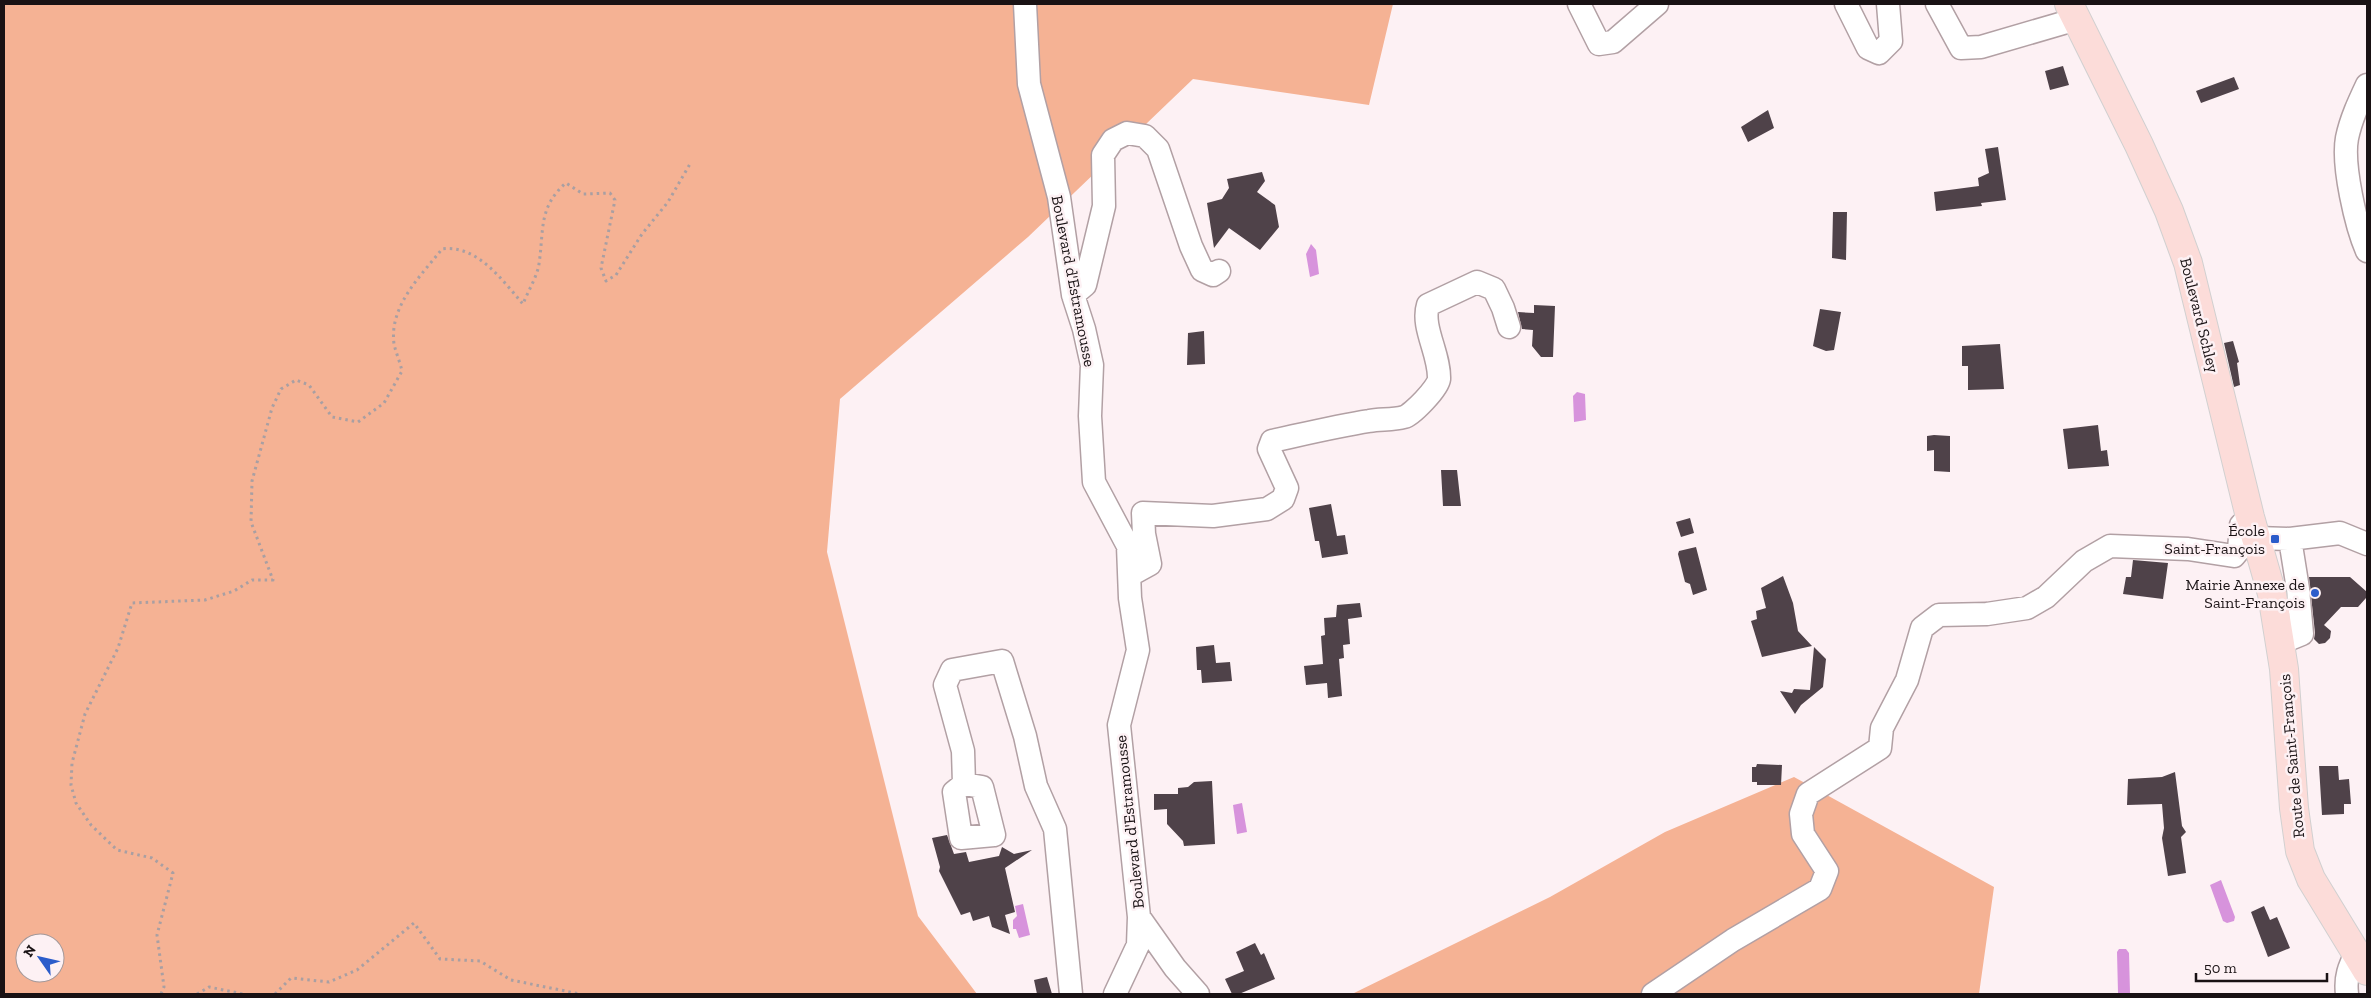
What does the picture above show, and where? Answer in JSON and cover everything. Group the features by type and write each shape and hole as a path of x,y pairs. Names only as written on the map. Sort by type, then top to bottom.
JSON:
{"main road":[{"name":"Boulevard Schley","path":"2073,12 2140,145 2169,212 2188,263 2253,528 2272,594 2280,643"},
{"name":"Route de Saint-François","path":"2280,643 2284,669 2294,808 2300,851 2311,879 2362,961"}],"street":[{"name":"Boulevard d'Estramousse","path":"1025,4 1029,84 1059,197 1073,295 1084,329 1092,365 1090,416 1094,482 1128,546 1130,598 1138,650 1119,725 1139,917 1138,945 1114,994"},
{"path":"1579,4 1600,44 1613,42 1657,4"},
{"path":"1846,4 1868,48 1879,53 1891,41 1888,4"},
{"path":"1937,4 1961,48 1981,46 2073,12"},
{"path":"2367,84 2352,116 2346,141 2348,169 2358,231 2367,251"},
{"path":"1073,295 1085,285 1104,206 1103,155 1113,140 1127,133 1145,136 1158,149 1202,270 1214,275 1219,271"},
{"path":"1130,575 1150,564 1144,534 1143,513 1213,516 1267,509 1283,499 1286,488 1269,449 1272,441 1370,420 1405,417 1426,399 1439,382 1438,357 1428,328 1426,312 1428,305 1477,282 1494,289 1509,327"},
{"path":"1653,994 1733,940 1820,889 1827,871 1804,834 1801,814 1808,794 1880,748 1882,728 1907,680 1922,628 1939,615 1987,614 2027,608 2046,597 2084,561 2110,546 2188,550 2234,556 2239,550 2241,525 2290,539 2340,533 2367,544"},
{"path":"2280,643 2302,634 2298,589 2290,539"},
{"path":"964,784 963,752 945,685 952,670 1002,661 1025,736 1036,786 1055,829 1071,994"},
{"path":"1139,917 1175,968 1198,994"},
{"path":"2347,994 2345,981 2348,969 2362,961"}],"path":[{"path":"161,994 164,987 157,934 173,873 152,858 117,850 91,824 76,803 70,785 72,764 85,714 118,648 132,603 205,600 234,591 252,580 272,580 251,522 252,481 272,408 281,389 296,380 309,385 332,417 358,422 384,403 402,370 394,343 395,315 405,298 442,249 454,247 480,259 523,304 539,266 541,228 553,194 566,183 583,194 610,192 615,200 600,268 606,281 616,275 642,234 668,202 690,164"},
{"path":"275,994 291,978 329,982 357,970 414,923 440,959 480,961 511,980 580,994"},
{"path":"197,994 209,988 243,994"}],"shaded area":[{"path":"4,4 1393,4 1369,105 1193,79 1028,237 840,399 827,552 918,916 977,994 4,994"},
{"path":"1311,244 1316,250 1319,274 1310,277 1306,254"},
{"path":"1577,392 1585,394 1586,420 1574,422 1573,396"},
{"path":"1794,777 1994,887 1979,994 1352,994 1550,897 1665,832"},
{"path":"1242,803 1247,832 1237,834 1233,805"},
{"path":"2221,880 2235,917 2234,921 2227,923 2223,921 2210,885"},
{"path":"1023,904 1030,935 1019,938 1016,929 1013,929 1013,920 1017,916 1015,906"},
{"path":"2119,949 2126,949 2129,953 2130,993 2118,993 2117,952"}],"building":[{"path":"2063,66 2069,85 2050,90 2045,71"},
{"path":"2234,77 2239,89 2201,103 2196,91"},
{"path":"1768,110 1774,128 1748,142 1741,127"},
{"path":"1998,147 2006,200 1981,203 1982,206 1936,211 1934,192 1979,186 1978,178 1989,173 1985,149"},
{"path":"1262,172 1265,181 1257,192 1275,205 1279,227 1260,250 1229,228 1214,248 1207,203 1222,199 1229,188 1227,179"},
{"path":"1833,212 1847,212 1846,260 1832,258"},
{"path":"1534,305 1555,306 1553,357 1541,357 1532,346 1533,330 1522,329 1518,312 1534,313"},
{"path":"1820,309 1841,312 1834,350 1826,351 1813,346"},
{"path":"1204,331 1205,364 1187,365 1188,333"},
{"path":"2233,341 2239,362 2237,363 2240,385 2234,387 2224,343"},
{"path":"2000,344 2004,389 1968,390 1968,366 1962,366 1962,346"},
{"path":"2098,425 2101,451 2107,450 2109,466 2068,469 2063,429"},
{"path":"1927,436 1950,436 1950,472 1934,471 1934,450 1927,451"},
{"path":"1441,470 1457,470 1461,506 1443,506"},
{"path":"1331,504 1337,536 1345,535 1348,554 1322,558 1319,541 1315,541 1309,508"},
{"path":"1690,518 1694,533 1681,537 1676,522"},
{"path":"1696,547 1707,590 1693,595 1690,584 1685,582 1678,554 1679,551"},
{"path":"2133,560 2168,563 2163,599 2123,594 2126,577 2131,577"},
{"path":"1783,576 1793,603 1798,631 1812,646 1762,657 1751,621 1757,619 1756,611 1766,608 1761,588"},
{"path":"2309,577 2350,577 2367,592 2366,598 2358,607 2341,607 2324,625 2331,631 2330,638 2325,643 2319,644 2314,639"},
{"path":"1360,603 1362,617 1348,619 1350,644 1343,645 1344,658 1339,659 1342,696 1328,698 1327,683 1306,685 1304,666 1323,664 1321,636 1325,635 1324,618 1336,617 1337,605"},
{"path":"1214,645 1216,663 1230,662 1232,681 1202,683 1201,670 1197,670 1196,647"},
{"path":"1814,647 1826,659 1823,687 1801,705 1795,714 1780,691 1792,693 1794,689 1810,690"},
{"path":"1757,764 1782,765 1781,785 1757,785 1757,782 1752,782 1752,767 1756,767"},
{"path":"2319,766 2338,766 2339,780 2349,779 2351,804 2344,804 2344,814 2322,815"},
{"path":"2175,772 2182,826 2186,832 2181,837 2186,873 2168,876 2162,838 2164,828 2162,804 2127,805 2128,779 2162,777"},
{"path":"1212,781 1215,844 1184,846 1183,841 1167,824 1167,809 1154,810 1154,794 1178,794 1178,788 1188,787 1194,782"},
{"path":"947,835 954,854 966,852 969,862 999,856 1002,847 1014,854 1032,850 1005,868 1015,912 1005,915 1010,934 992,927 989,916 973,921 970,912 961,915 939,871 940,867 932,838"},
{"path":"2264,906 2270,920 2277,917 2290,948 2268,957 2251,912"},
{"path":"1255,943 1261,955 1264,953 1275,979 1239,994 1232,994 1225,979 1244,971 1236,952"},
{"path":"1047,977 1052,994 1037,994 1034,980"}],"place":[{"name":"École Saint-François","path":"2275,539"},
{"name":"Mairie Annexe de Saint-François","path":"2315,593"}]}
